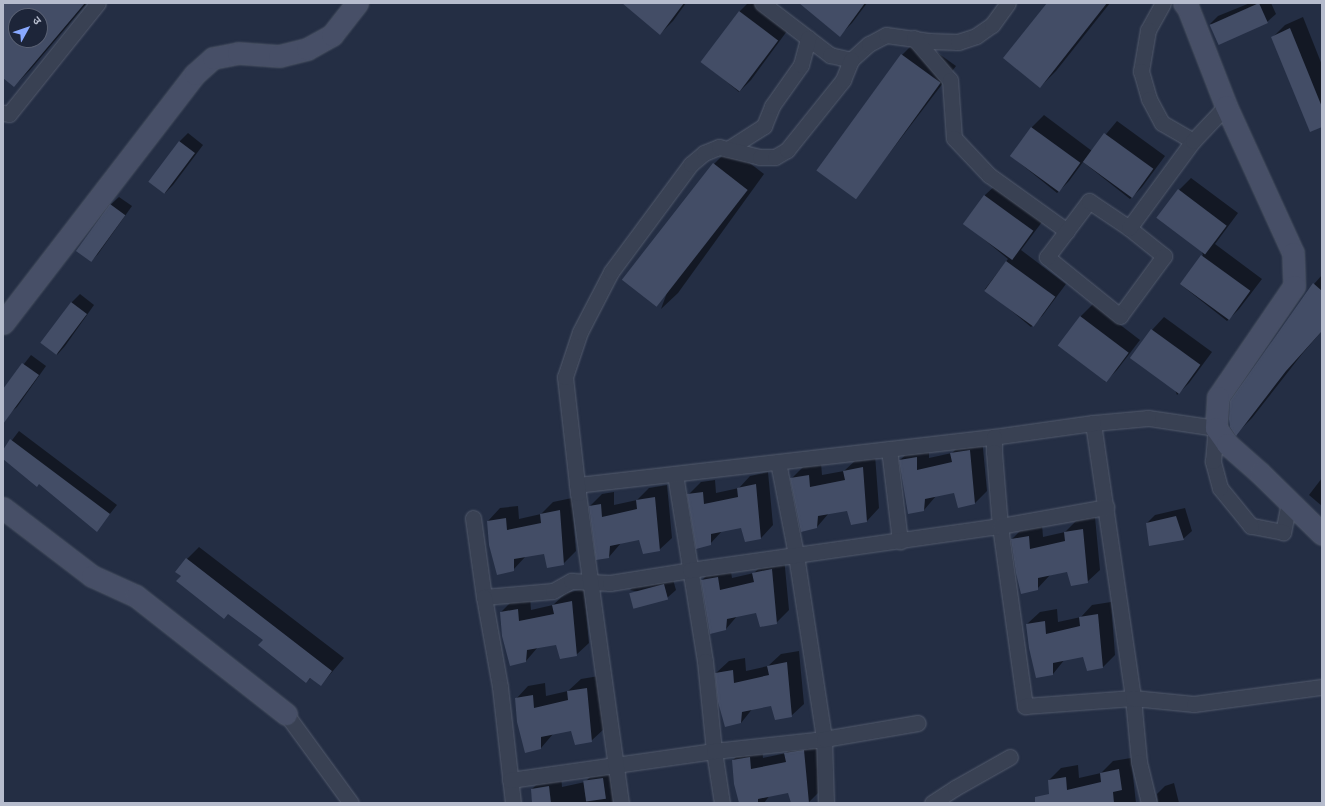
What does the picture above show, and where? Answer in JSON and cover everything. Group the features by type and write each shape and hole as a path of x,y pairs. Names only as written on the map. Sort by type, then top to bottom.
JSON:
{"street":[{"path":"5,112 98,3"},
{"path":"3,323 195,74 213,58 238,53 279,56 307,50 332,35 357,3"},
{"path":"621,803 577,486 564,377 580,332 611,272 691,164 704,153 719,147 760,157 775,156 787,150 843,80 851,60 869,44 886,35 929,41 958,42 976,36 992,25 1008,3"},
{"path":"1163,3 1148,30 1141,72 1149,99 1162,123 1193,141"},
{"path":"1184,3 1188,8 1226,106 1293,253 1294,286 1218,398 1213,461 1220,488 1251,526 1283,532 1306,520"},
{"path":"765,4 830,55 851,60"},
{"path":"728,149 764,126 772,106 801,65 808,38"},
{"path":"914,38 950,80 954,138 989,175 1067,231"},
{"path":"1129,228 1193,141 1226,106"},
{"path":"1089,201 1129,228 1164,256 1120,316 1047,257 1089,201"},
{"path":"577,486 994,437 1093,423 1148,418 1216,428 1227,444 1322,534"},
{"path":"1093,423 1133,698 1139,762 1149,803"},
{"path":"994,437 1000,526 1026,706 1133,698 1194,704 1322,687"},
{"path":"889,449 900,541"},
{"path":"778,462 796,555 824,739 826,803"},
{"path":"675,474 705,660 714,751 722,803"},
{"path":"1283,532 1289,502"},
{"path":"484,597 553,591 571,581 610,583 690,570 1000,526 1106,507"},
{"path":"3,508 92,576 136,596 286,714 351,803"},
{"path":"473,518 484,597 500,687 513,803"},
{"path":"510,780 714,751 824,739 918,723"},
{"path":"932,803 955,788 1010,757"}],"building":[{"path":"3,3 85,3 48,47 48,8 8,8 8,48 47,48 14,87 3,78"},
{"path":"622,3 684,3 660,35"},
{"path":"799,3 865,3 840,37"},
{"path":"1047,3 1107,3 1040,88 1003,58"},
{"path":"1259,3 1268,23 1219,45 1210,25"},
{"path":"739,11 778,40 740,92 700,62"},
{"path":"1290,28 1322,107 1322,127 1310,132 1271,37"},
{"path":"901,54 941,83 856,199 816,170"},
{"path":"1031,127 1080,163 1059,192 1010,156"},
{"path":"1104,133 1153,169 1132,198 1083,162"},
{"path":"179,141 195,153 164,194 148,182"},
{"path":"713,163 748,190 657,307 622,280"},
{"path":"1178,189 1227,226 1205,254 1156,218"},
{"path":"984,195 1033,231 1012,260 963,224"},
{"path":"110,204 125,215 91,262 76,251"},
{"path":"1201,255 1250,291 1229,320 1180,284"},
{"path":"1006,261 1055,297 1034,327 984,291"},
{"path":"1313,283 1322,291 1322,331 1286,371 1236,436 1230,427 1230,401"},
{"path":"71,302 87,314 56,355 40,343"},
{"path":"1080,316 1129,353 1106,382 1058,346"},
{"path":"1151,329 1200,365 1179,394 1130,358"},
{"path":"22,363 39,375 3,424 3,389"},
{"path":"10,439 110,514 97,532 39,484 37,487 3,459 3,450"},
{"path":"970,450 975,504 958,508 954,493 925,499 924,511 908,514 899,460 917,457 917,470 952,462 950,453"},
{"path":"863,467 867,522 851,525 847,511 818,516 817,528 801,532 790,478 809,475 810,487 845,480 843,471"},
{"path":"756,484 761,539 745,542 741,528 711,534 711,545 696,549 687,494 703,492 704,504 738,497 737,488"},
{"path":"655,497 660,551 643,554 639,540 610,546 609,558 596,560 589,506 601,504 602,517 637,509 636,500"},
{"path":"560,510 564,565 547,568 544,554 514,559 514,571 497,575 489,545 487,521 506,518 507,530 541,523 540,514"},
{"path":"1176,516 1184,540 1149,546 1146,523"},
{"path":"1083,529 1088,583 1071,586 1067,572 1038,578 1038,590 1021,594 1011,539 1029,536 1030,549 1065,541 1064,532"},
{"path":"186,558 332,671 321,686 310,678 306,683 258,645 263,640 228,614 224,619 176,581 181,576 175,572"},
{"path":"772,569 777,624 760,627 756,613 727,619 726,630 710,634 701,580 718,577 720,590 754,582 752,573"},
{"path":"664,584 668,599 633,609 629,593"},
{"path":"572,601 577,656 560,659 556,645 527,650 526,662 510,666 502,636 500,612 518,609 519,621 554,614 552,605"},
{"path":"1098,614 1103,668 1087,671 1083,657 1053,663 1053,675 1036,678 1029,648 1026,624 1045,621 1046,634 1080,626 1079,617"},
{"path":"787,662 792,717 775,720 771,706 742,712 741,723 725,727 718,702 715,673 733,670 734,683 769,675 767,666"},
{"path":"587,688 592,742 575,745 571,731 541,737 541,749 525,753 517,722 515,698 533,695 534,708 568,700 567,691"},
{"path":"804,750 809,803 791,803 788,793 758,799 758,803 739,803 734,784 732,760 750,757 751,769 786,762 784,753"},
{"path":"1119,769 1122,790 1113,792 1114,803 1035,803 1035,797 1049,794 1048,780 1066,777 1067,790 1101,782 1100,773"},
{"path":"603,778 606,799 586,802 583,781"},
{"path":"549,786 551,803 532,803 531,789"}]}
